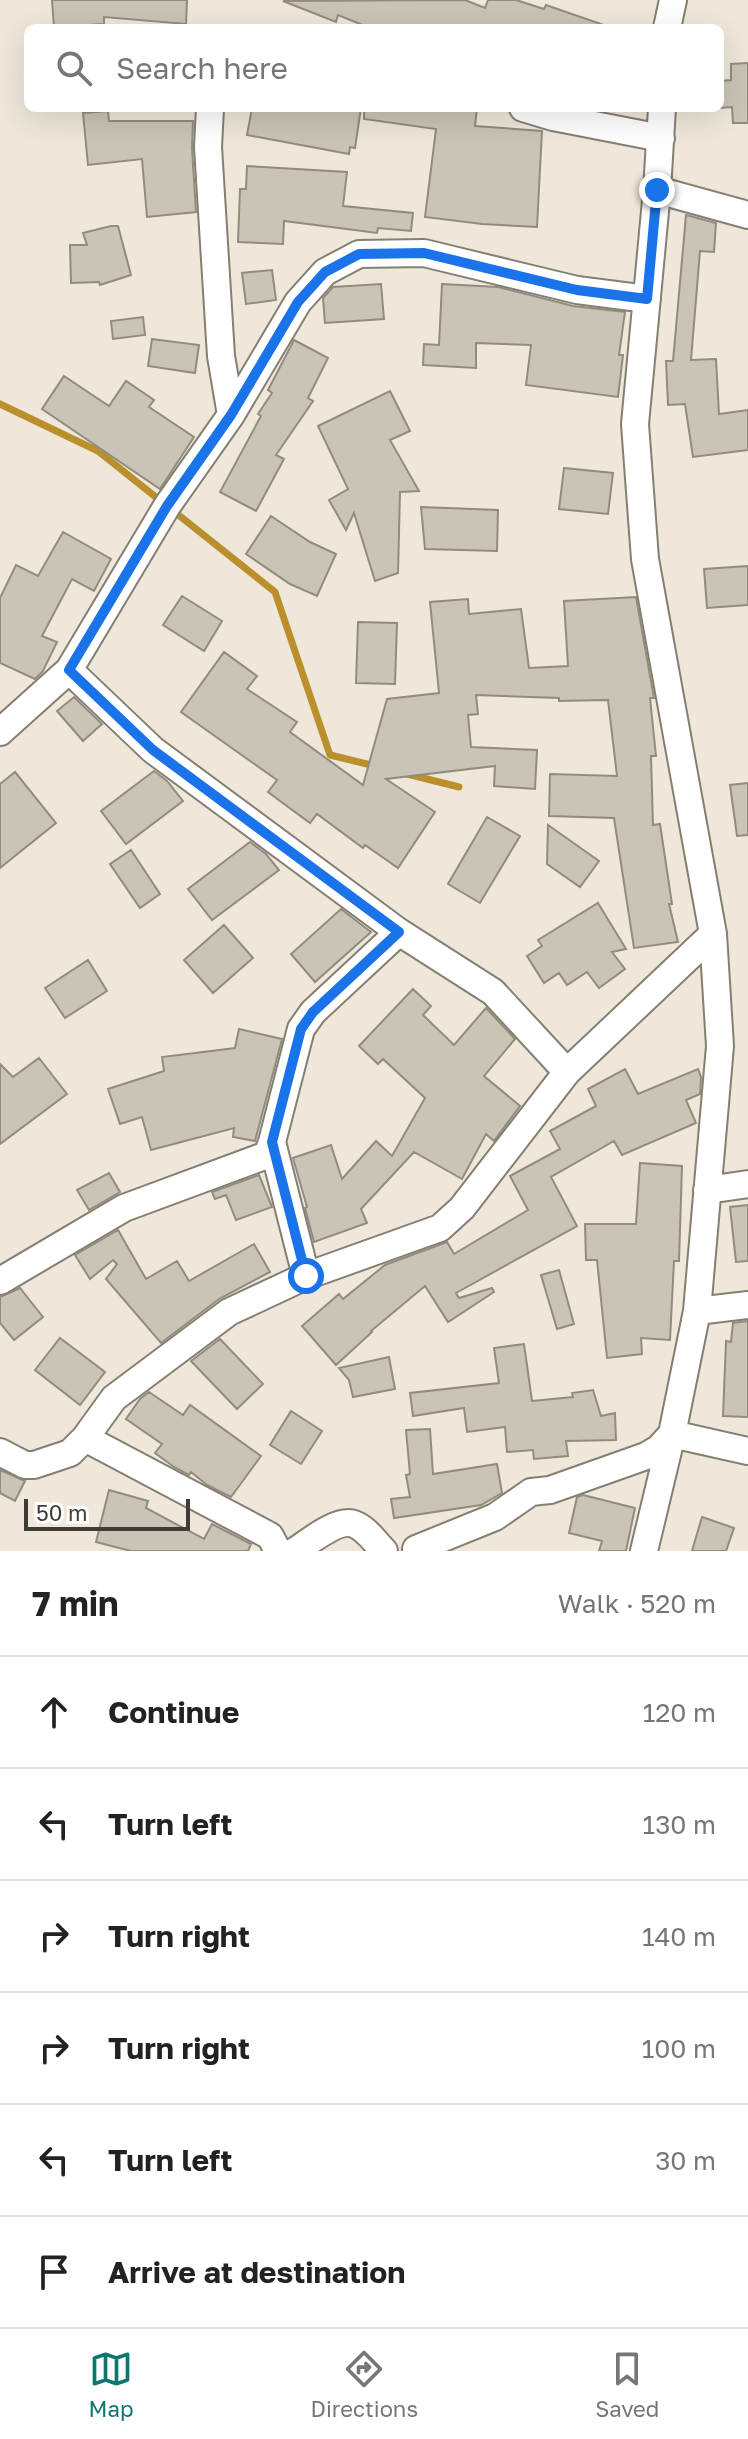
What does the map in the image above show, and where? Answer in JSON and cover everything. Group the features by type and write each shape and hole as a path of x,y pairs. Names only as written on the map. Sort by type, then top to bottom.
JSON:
{"street":[{"path":"668,24 673,0"},
{"path":"210,112 208,147 221,356 231,415"},
{"path":"536,112 661,138"},
{"path":"644,1551 697,1311 720,1046 713,934 645,559 635,424 662,112"},
{"path":"657,190 748,215"},
{"path":"1,731 69,670 167,506 231,415 298,302 325,272 359,254 424,253 577,290 647,299"},
{"path":"69,670 153,750 399,932 493,992 567,1072"},
{"path":"0,1281 124,1208 267,1155 301,1029 313,1012 399,932"},
{"path":"0,1452 25,1465 70,1453 114,1398 229,1312 306,1276 440,1228 462,1208 567,1072 713,934"},
{"path":"272,1142 306,1276"},
{"path":"707,1190 748,1184"},
{"path":"697,1311 748,1305"},
{"path":"672,1434 748,1451"},
{"path":"413,1550 495,1517 531,1492 550,1490 646,1456 658,1449 672,1434"},
{"path":"85,1438 270,1536 278,1551"},
{"path":"295,1551 340,1523 353,1523 367,1532 384,1551"}],"building":[{"path":"52,0 187,0 186,24 104,17 104,24 54,24"},
{"path":"465,0 485,8 488,0 516,0 544,9 546,5 601,24 360,24 338,15 336,22 283,1"},
{"path":"748,63 748,123 733,123 732,107 724,108 724,81 731,80 731,64"},
{"path":"108,112 109,121 193,121 196,212 147,217 142,159 88,165 83,113"},
{"path":"251,112 360,112 355,148 350,147 349,154 247,135"},
{"path":"364,112 477,112 475,126 542,131 537,227 425,217 436,129 364,119"},
{"path":"247,166 347,172 343,206 413,213 411,231 378,228 377,233 284,221 283,244 238,242 240,189 246,189"},
{"path":"686,215 716,223 714,252 700,251 691,360 716,359 719,414 748,410 748,450 693,457 685,404 668,405 666,361 673,361"},
{"path":"118,226 131,275 100,285 99,282 71,283 70,245 87,245 83,233"},
{"path":"272,270 276,300 246,304 242,273"},
{"path":"381,284 384,319 325,323 323,298 333,287"},
{"path":"442,284 498,287 573,306 625,312 619,355 623,355 618,397 526,385 531,345 476,343 476,368 423,365 424,344 439,345"},
{"path":"143,317 145,335 113,339 111,321"},
{"path":"152,339 199,345 195,373 148,366"},
{"path":"294,340 328,358 308,398 313,401 276,455 284,459 256,511 220,492 261,416 258,414 272,393 268,390"},
{"path":"64,376 109,406 126,381 154,400 149,407 194,437 160,489 42,409"},
{"path":"390,391 410,431 390,440 419,491 400,492 398,573 375,581 354,513 346,530 329,500 348,489 318,426"},
{"path":"564,468 613,473 608,514 559,509"},
{"path":"421,507 498,510 497,551 425,549"},
{"path":"271,516 310,542 336,554 317,596 290,584 246,554"},
{"path":"63,532 111,559 94,591 72,579 42,636 57,642 43,671 35,679 0,663 0,598 16,565 38,576"},
{"path":"748,566 748,605 707,608 704,569"},
{"path":"182,596 222,621 204,651 163,625"},
{"path":"636,597 654,698 650,698 656,756 651,756 653,825 660,824 672,904 669,904 678,942 634,948 614,818 549,816 550,774 617,776 608,700 559,701 559,698 476,695 478,714 468,715 471,747 537,750 535,789 494,786 495,766 386,779 435,812 398,868 365,845 363,848 317,814 310,823 268,792 277,780 181,712 224,652 257,676 247,689 297,722 290,732 363,785 387,699 439,693 430,602 468,599 469,614 521,609 529,668 568,666 564,601"},
{"path":"358,622 397,623 395,684 356,683"},
{"path":"74,697 102,724 83,741 57,711"},
{"path":"154,771 183,801 126,844 101,811"},
{"path":"15,772 56,823 0,868 0,784"},
{"path":"748,783 748,835 737,836 730,785"},
{"path":"487,817 520,836 480,903 448,884"},
{"path":"548,825 599,861 580,887 547,864"},
{"path":"250,842 266,854 279,870 212,920 188,889"},
{"path":"131,850 160,894 140,908 110,864"},
{"path":"598,903 626,949 612,952 625,969 599,988 587,972 567,985 559,973 544,983 527,956 542,946 538,940"},
{"path":"341,909 371,932 315,982 291,954"},
{"path":"224,925 253,958 213,993 184,960"},
{"path":"88,960 107,991 65,1018 45,988"},
{"path":"413,989 431,1006 423,1015 454,1045 486,1008 515,1039 484,1076 520,1106 494,1141 486,1134 462,1179 414,1152 361,1209 367,1223 314,1242 293,1158 331,1145 342,1179 376,1141 392,1156 425,1098 383,1059 378,1064 359,1046"},
{"path":"239,1029 282,1039 255,1141 233,1137 234,1128 151,1150 142,1117 120,1124 108,1089 164,1071 162,1057 235,1048"},
{"path":"39,1058 67,1094 0,1144 0,1064 13,1077"},
{"path":"625,1069 638,1094 698,1069 700,1094 686,1100 696,1123 622,1155 614,1141 551,1177 577,1226 456,1293 459,1298 492,1288 494,1292 448,1322 425,1286 336,1365 302,1326 339,1294 343,1299 385,1265 447,1242 454,1254 528,1210 510,1176 560,1149 550,1131 596,1106 588,1089"},
{"path":"640,1163 682,1166 679,1261 674,1261 670,1340 641,1338 642,1354 607,1358 597,1260 586,1260 585,1224 636,1224"},
{"path":"109,1173 120,1192 89,1210 77,1190"},
{"path":"259,1175 272,1207 236,1220 226,1195 215,1199 212,1192"},
{"path":"748,1205 748,1261 736,1262 730,1207"},
{"path":"118,1230 146,1279 177,1261 189,1281 254,1244 270,1272 219,1299 161,1343 106,1279 117,1264 113,1260 90,1279 75,1255"},
{"path":"559,1270 574,1324 557,1329 541,1275"},
{"path":"20,1288 43,1317 14,1340 0,1323 0,1297"},
{"path":"748,1321 748,1417 723,1416 726,1341 731,1342 733,1323"},
{"path":"60,1338 105,1372 80,1405 35,1370"},
{"path":"220,1339 263,1384 237,1409 191,1361"},
{"path":"524,1344 532,1401 573,1397 572,1393 593,1390 601,1416 615,1413 616,1440 566,1441 568,1456 534,1459 533,1450 507,1452 505,1427 467,1432 464,1408 413,1416 410,1393 499,1383 494,1348"},
{"path":"389,1357 395,1389 353,1397 349,1380 339,1368"},
{"path":"149,1392 183,1415 190,1405 261,1456 231,1497 207,1485 191,1472 189,1475 174,1467 155,1453 162,1444 126,1419"},
{"path":"291,1411 322,1431 301,1464 270,1445"},
{"path":"430,1429 433,1474 497,1464 502,1493 481,1505 394,1518 391,1499 410,1497 406,1475 410,1474 406,1430"},
{"path":"0,1470 25,1481 15,1501 0,1493"},
{"path":"109,1490 148,1501 146,1508 204,1539 212,1524 251,1544 248,1551 131,1551 96,1542"},
{"path":"583,1495 635,1508 626,1551 599,1551 602,1541 569,1533 577,1497"},
{"path":"702,1517 734,1528 726,1551 692,1551"}],"waterway":[{"path":"0,404 98,451 162,502"},
{"path":"171,509 275,592 330,755 375,766"},
{"path":"407,774 459,787"}],"route":[{"path":"306,1276 272,1142 301,1029 313,1012 399,932 153,750 69,670 167,506 231,415 298,302 325,272 359,254 424,253 577,290 647,299 657,190"}]}
